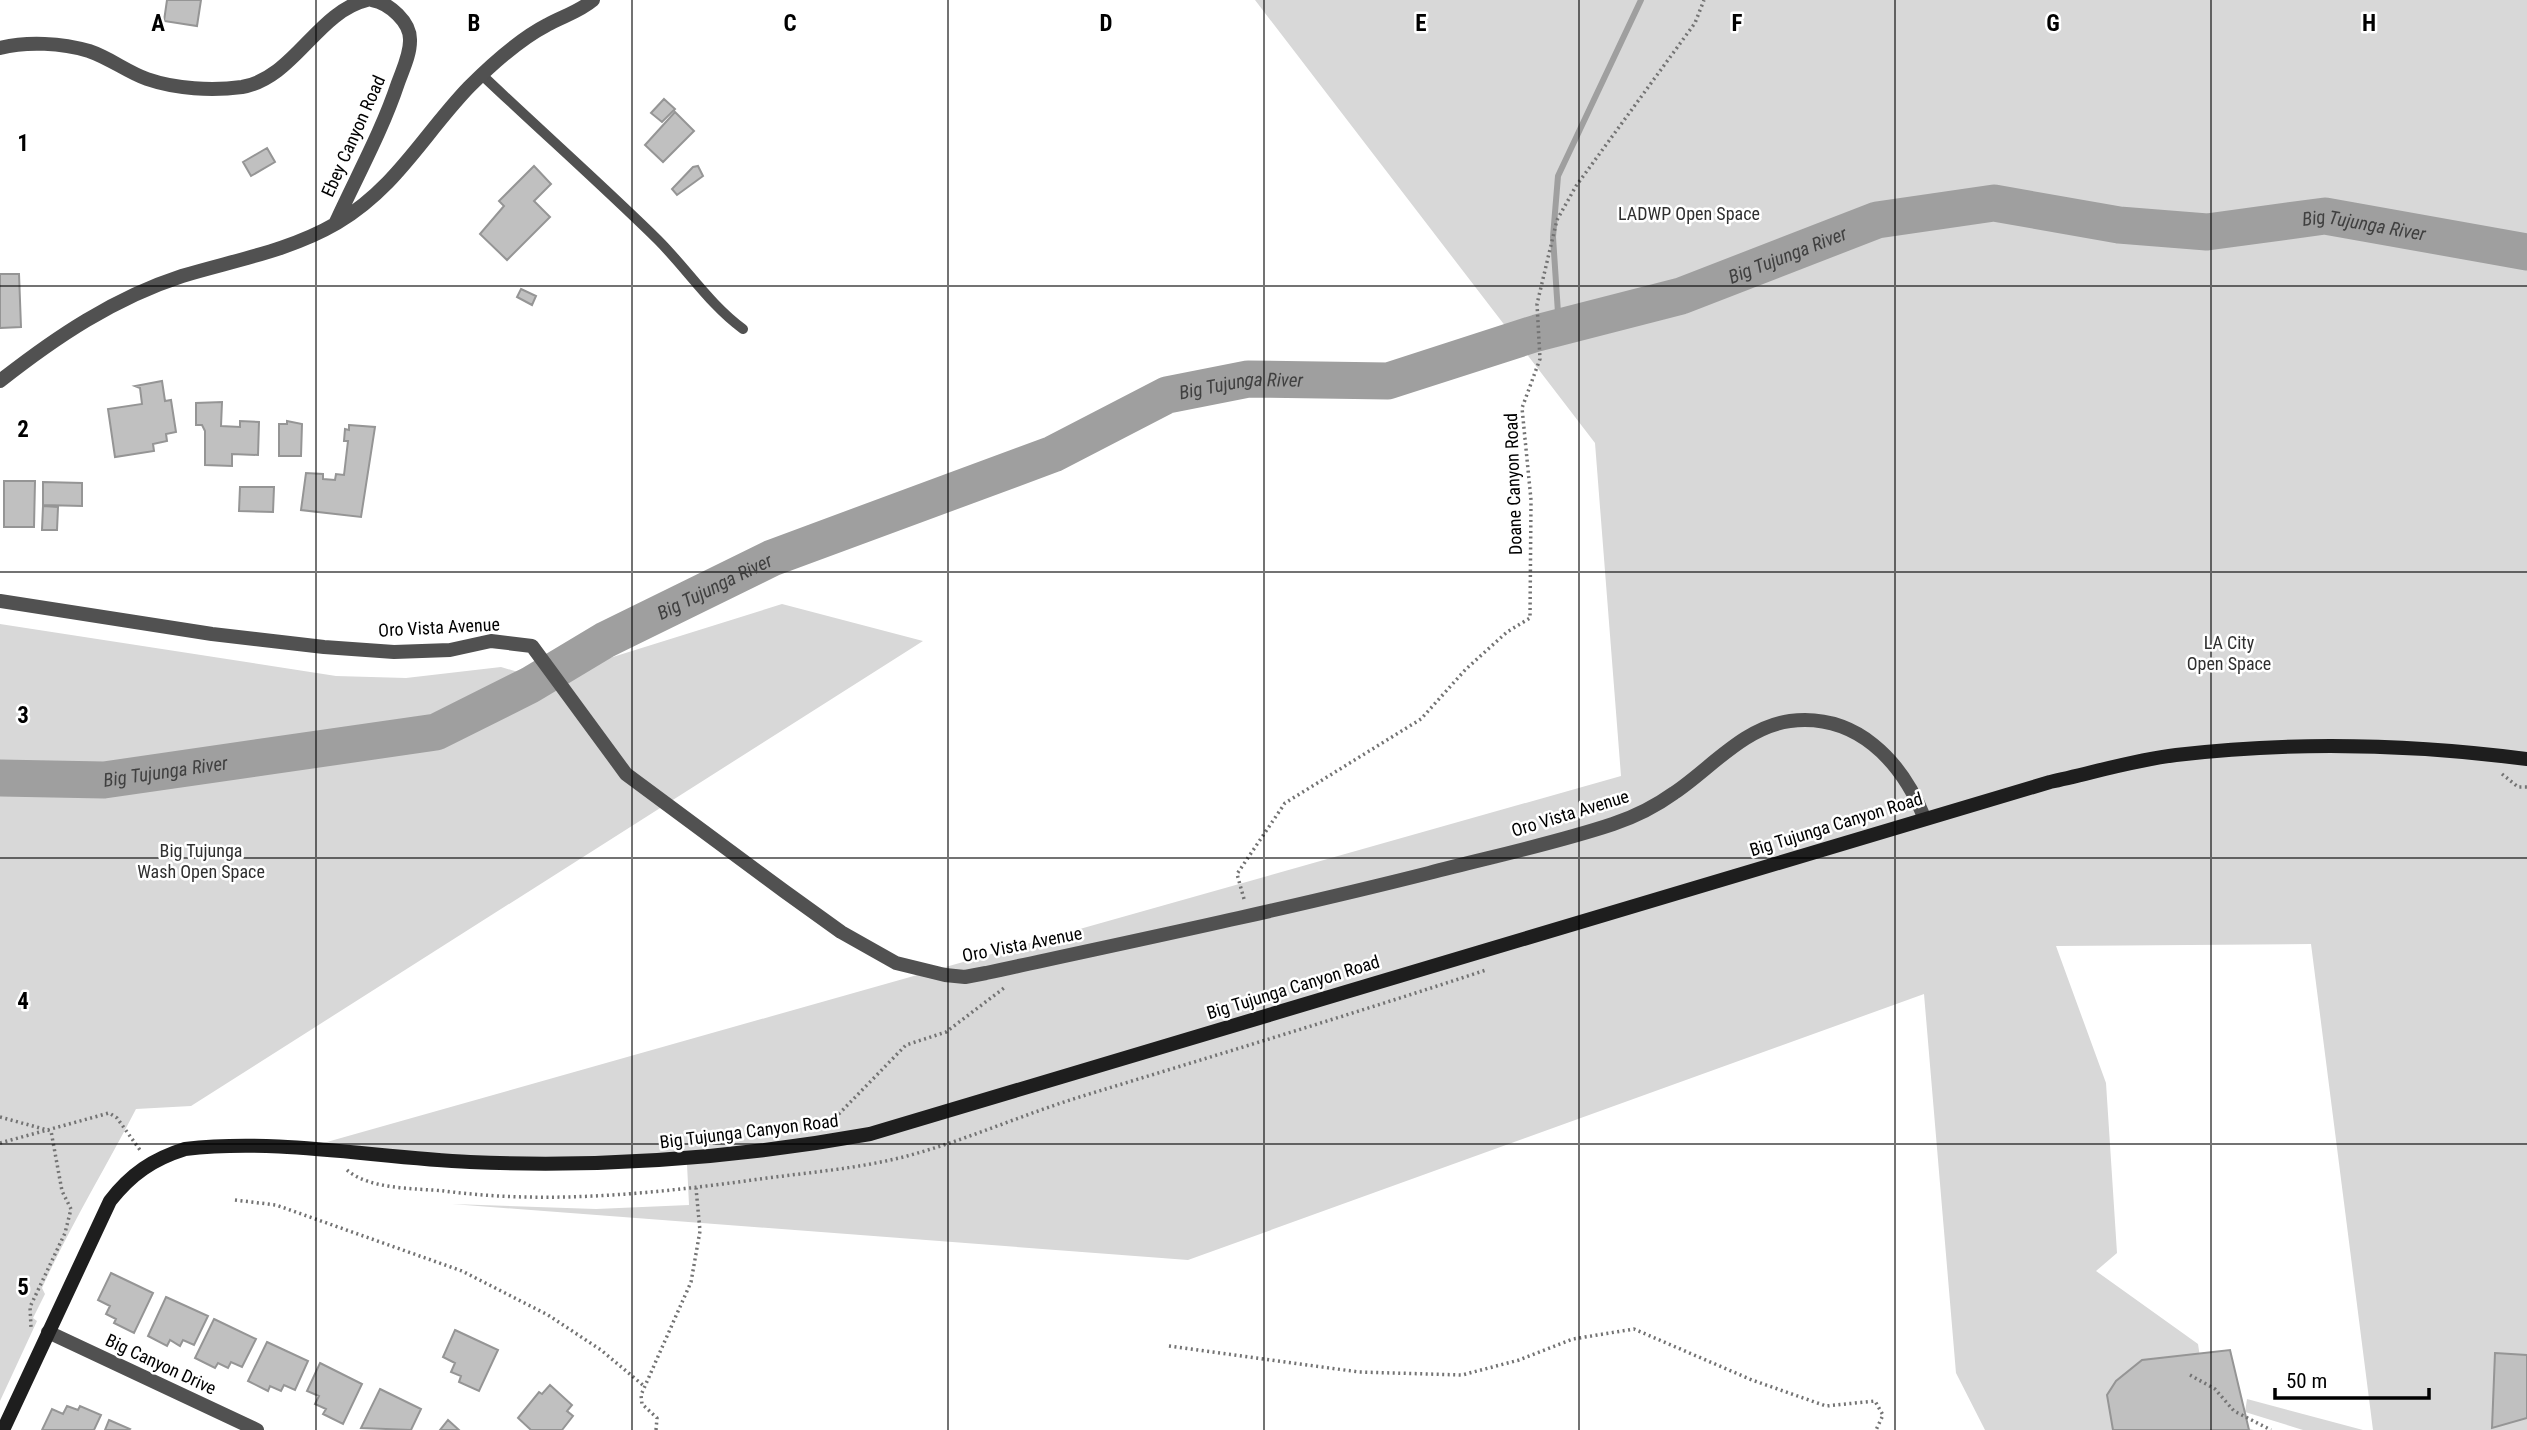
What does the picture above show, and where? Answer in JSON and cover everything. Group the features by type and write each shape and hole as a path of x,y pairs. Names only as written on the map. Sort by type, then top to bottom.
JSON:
{"street":[{"path":"0,381 79,323 120,301 182,276 270,253 336,224 387,187 482,75 516,44 548,24 580,11 593,0"},
{"name":"Ebey Canyon Road","path":"0,48 24,43 89,51 147,79 195,89 243,86 262,81 338,15 363,1 379,1 402,20 411,38 408,54 387,117 336,224"},
{"name":"Oro Vista Avenue","path":"0,601 212,634 324,647 394,652 450,650 491,641 532,646 584,712 626,774 841,932 896,963 919,971 965,977 1250,918 1615,823 1675,793 1739,743 1773,725 1790,721 1815,721 1844,727 1869,739 1903,775 1924,817"},
{"name":"Big Tujunga Canyon Road","path":"48,1332 94,1234 121,1186 149,1163 176,1152 204,1147 316,1149 468,1162 561,1165 646,1163 811,1144 884,1130 1924,817 2050,782 2173,755 2265,747 2373,746 2444,749 2527,759"},
{"path":"3,1430 48,1332"},
{"name":"Big Canyon Drive","path":"48,1332 257,1430"}],"lane":[{"path":"482,75 583,167 660,243 723,315 743,329"}],"path":[{"name":"Doane Canyon Road","path":"1250,918 1237,874 1285,803 1421,719 1466,669 1507,632 1530,618 1531,500 1522,408 1540,359 1536,304 1557,220 1576,186 1695,23 1704,0"},
{"path":"811,1144 906,1045 946,1032 972,1014 1013,978 1015,967"},
{"path":"0,1143 109,1113 117,1118 149,1163"},
{"path":"0,1117 51,1131"},
{"path":"31,1328 30,1307 65,1233 71,1209 62,1191 51,1131"},
{"path":"656,1430 657,1418 642,1404 644,1386 671,1332 691,1282 700,1231 696,1188"},
{"path":"235,1200 276,1205 462,1271 548,1315 601,1350 644,1386"},
{"path":"1169,1346 1359,1372 1462,1375 1519,1360 1573,1339 1634,1329 1752,1380 1826,1406 1875,1401 1883,1415 1876,1430"},
{"path":"2190,1375 2215,1389 2234,1411 2271,1430"}],"green space":[{"name":"LA City Open Space","path":"1255,0 2527,0 2527,236 2313,210 2308,221 2527,248 2527,1430 2373,1430 2311,944 2056,946 2106,1083 2117,1253 2096,1271 2198,1344 2209,1416 2254,1430 1985,1430 1956,1373 1924,994 1188,1260 452,1204 596,1209 689,1205 687,1164 295,1151 1621,776 1595,443"},
{"name":"Big Tujunga Wash Open Space","path":"782,604 923,641 191,1106 136,1109 42,1288 45,1294 33,1318 37,1321 0,1401 0,624 336,676 406,678 501,667 535,677 549,690 568,671"},
{"path":"2247,1399 2363,1430 2303,1430 2245,1412"}],"building":[{"path":"167,0 201,0 197,26 164,21"},
{"path":"664,99 675,109 662,122 651,113"},
{"path":"675,112 694,131 663,162 645,145"},
{"path":"267,148 275,162 251,176 243,162"},
{"path":"534,166 551,184 534,201 550,217 507,260 480,234 504,206 499,201"},
{"path":"698,166 703,176 677,195 672,189 693,167"},
{"path":"0,274 19,274 21,327 0,328"},
{"path":"521,289 536,296 532,305 517,297"},
{"path":"162,381 165,401 171,400 176,432 166,434 167,441 153,444 154,451 115,457 108,409 142,404 140,388 135,386"},
{"path":"222,402 221,426 240,427 240,421 259,422 258,455 232,454 232,466 205,465 205,431 202,425 196,425 196,403"},
{"path":"287,421 302,424 301,456 279,456 279,424 287,424"},
{"path":"349,425 375,427 361,517 301,510 306,473 323,474 323,479 335,480 336,474 344,475 348,441 344,441 345,429 349,430"},
{"path":"4,481 35,481 34,527 4,527"},
{"path":"43,482 82,483 82,506 43,505"},
{"path":"240,487 274,487 273,512 239,511"},
{"path":"43,506 58,507 57,530 42,530"},
{"path":"111,1273 153,1293 134,1333 114,1323 116,1319 106,1314 110,1306 98,1300"},
{"path":"166,1297 208,1316 194,1345 183,1340 180,1346 170,1340 167,1346 148,1336"},
{"path":"214,1319 256,1339 242,1367 231,1362 228,1368 218,1363 215,1368 195,1358"},
{"path":"455,1330 498,1350 479,1391 459,1382 461,1376 451,1372 455,1363 443,1357"},
{"path":"267,1342 308,1361 295,1390 284,1385 281,1391 270,1386 268,1391 248,1381"},
{"path":"2230,1350 2249,1430 2113,1430 2107,1395 2116,1381 2142,1360"},
{"path":"2495,1353 2527,1355 2527,1418 2492,1428"},
{"path":"320,1363 362,1384 343,1424 323,1414 326,1409 315,1404 319,1396 307,1391"},
{"path":"550,1385 572,1405 567,1411 573,1416 562,1430 531,1430 518,1418 539,1392 542,1394"},
{"path":"380,1389 421,1409 411,1430 361,1428"},
{"path":"67,1406 78,1410 80,1406 101,1415 94,1430 42,1430 52,1409 63,1414"},
{"path":"109,1420 130,1429 105,1430"},
{"path":"448,1420 459,1430 440,1430"}],"waterway":[{"path":"1559,328 1553,237 1558,176 1641,0"},
{"name":"Big Tujunga River","path":"0,778 104,780 436,732 530,685 605,640 772,558 1053,454 1167,395 1248,379 1388,381 1537,333 1681,296 1877,220 1994,203 2119,225 2207,232 2325,216 2527,252"}],"park label":[{"name":"LADWP Open Space","path":"1689,213"}]}
